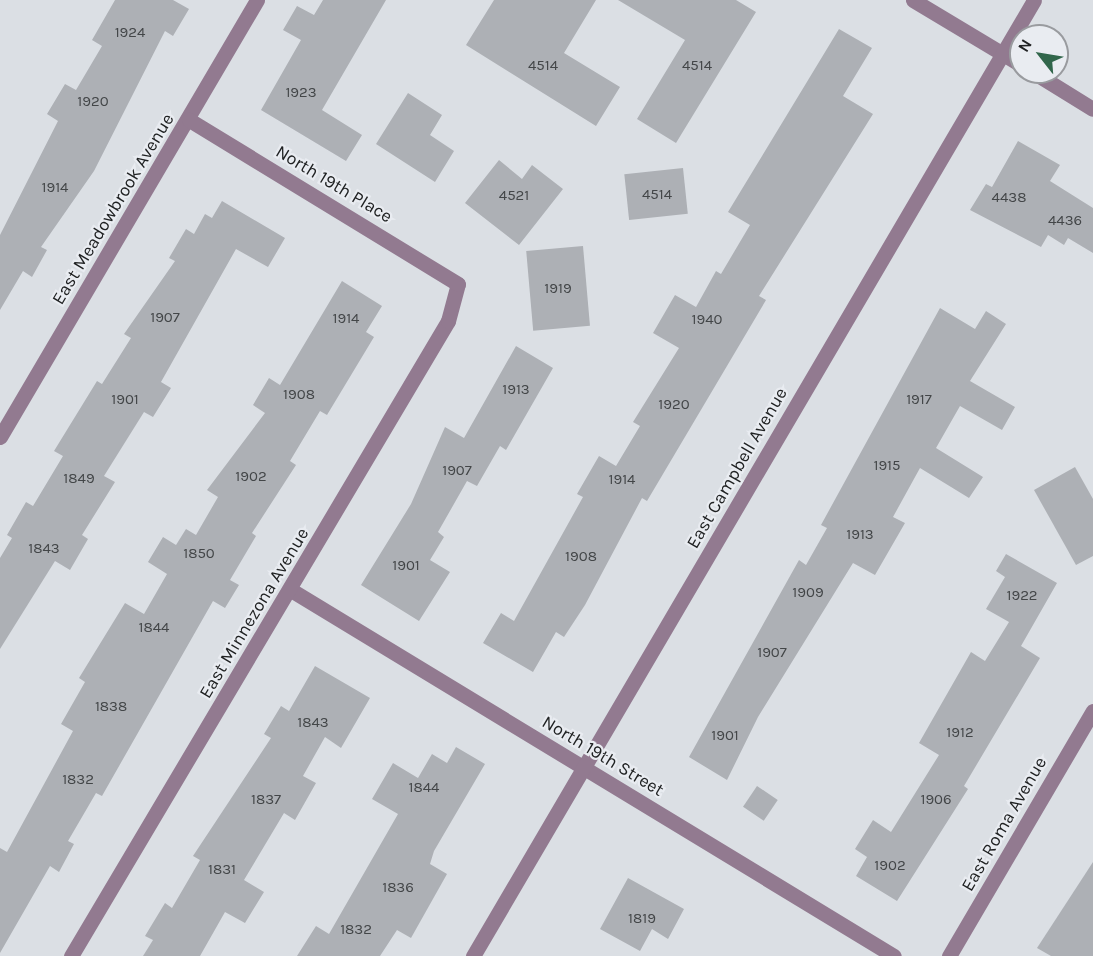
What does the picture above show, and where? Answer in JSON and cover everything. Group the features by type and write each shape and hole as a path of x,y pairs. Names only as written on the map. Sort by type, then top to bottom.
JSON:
{"street":[{"name":"East Meadowbrook Avenue","path":"0,437 189,120 257,0"},
{"path":"913,0 1009,58"},
{"name":"East Campbell Avenue","path":"473,956 1034,0"},
{"path":"1053,84 1093,108"},
{"name":"North 19th Place","path":"189,120 458,284"},
{"name":"East Minnezona Avenue","path":"71,956 291,590 448,321 458,284"},
{"name":"North 19th Street","path":"291,590 894,956"},
{"name":"East Roma Avenue","path":"949,956 1093,711"}],"building":[{"path":"115,0 173,0 189,9 173,36 165,31 94,171 41,247 47,250 32,277 23,271 0,310 0,235 58,121 47,114 65,84 76,90 102,46 92,40"},
{"path":"323,0 386,0 322,110 362,135 346,161 261,110 301,40 283,30 297,6 314,15"},
{"path":"494,0 596,0 564,53 620,87 596,126 466,45"},
{"path":"618,0 736,0 756,12 676,143 637,119 685,40"},
{"path":"839,29 872,48 843,96 873,114 759,296 766,300 647,501 642,498 585,605 564,637 556,632 533,672 483,643 501,613 514,621 583,497 577,494 599,456 616,466 640,426 633,422 679,348 653,333 675,295 696,307 716,271 721,274 750,225 728,212"},
{"path":"408,93 442,115 430,135 454,151 435,182 376,144"},
{"path":"1018,141 1060,165 1050,181 1093,208 1093,253 1068,238 1064,245 1048,235 1041,247 970,210 986,184 992,187"},
{"path":"499,160 522,179 532,165 563,189 519,245 465,203"},
{"path":"683,168 688,214 629,220 624,174"},
{"path":"222,201 285,238 268,267 236,249 161,382 171,388 153,417 144,412 104,476 115,482 82,535 88,539 70,570 55,561 0,649 0,558 12,538 7,535 26,502 33,506 63,456 54,451 97,381 102,384 131,338 124,334 175,261 169,258 186,229 194,234 205,214 212,218"},
{"path":"583,246 590,326 533,331 526,251"},
{"path":"342,281 382,306 366,332 374,337 327,415 320,411 290,461 296,465 252,533 256,536 230,580 239,585 225,608 213,601 102,796 96,793 68,841 74,844 59,872 50,866 0,953 0,848 7,852 73,731 61,724 85,682 79,678 125,603 144,614 167,574 148,562 163,537 176,545 186,529 196,535 218,497 207,490 265,413 253,405 269,378 280,385"},
{"path":"940,308 975,329 986,311 1006,324 970,381 1015,407 1002,430 960,406 936,448 983,477 969,498 920,468 893,517 905,523 875,575 853,563 758,717 727,780 689,757 799,560 806,565 827,528 821,525"},
{"path":"516,346 553,368 506,450 500,446 477,486 467,481 438,532 444,537 430,560 450,572 419,621 361,585 411,504 445,427 464,438"},
{"path":"1075,467 1093,499 1093,556 1076,565 1034,490"},
{"path":"1006,554 1057,583 1021,646 1040,658 964,786 968,789 897,901 856,876 867,857 855,849 873,820 891,832 939,755 919,743 971,652 985,661 1009,622 986,609 1005,577 996,571"},
{"path":"315,666 370,698 341,748 325,737 303,776 316,783 295,820 284,813 244,880 264,892 245,923 225,912 200,956 143,956 153,940 145,936 165,903 172,908 200,860 193,856 271,738 264,734 281,706 289,711"},
{"path":"456,747 485,764 434,851 430,864 447,874 411,938 397,930 380,956 297,956 316,926 329,934 398,814 372,799 393,763 418,778 432,754 447,763"},
{"path":"757,786 778,800 764,821 743,807"},
{"path":"1093,862 1093,956 1051,956 1037,948"},
{"path":"628,878 684,909 668,939 652,929 640,951 600,929"}]}
